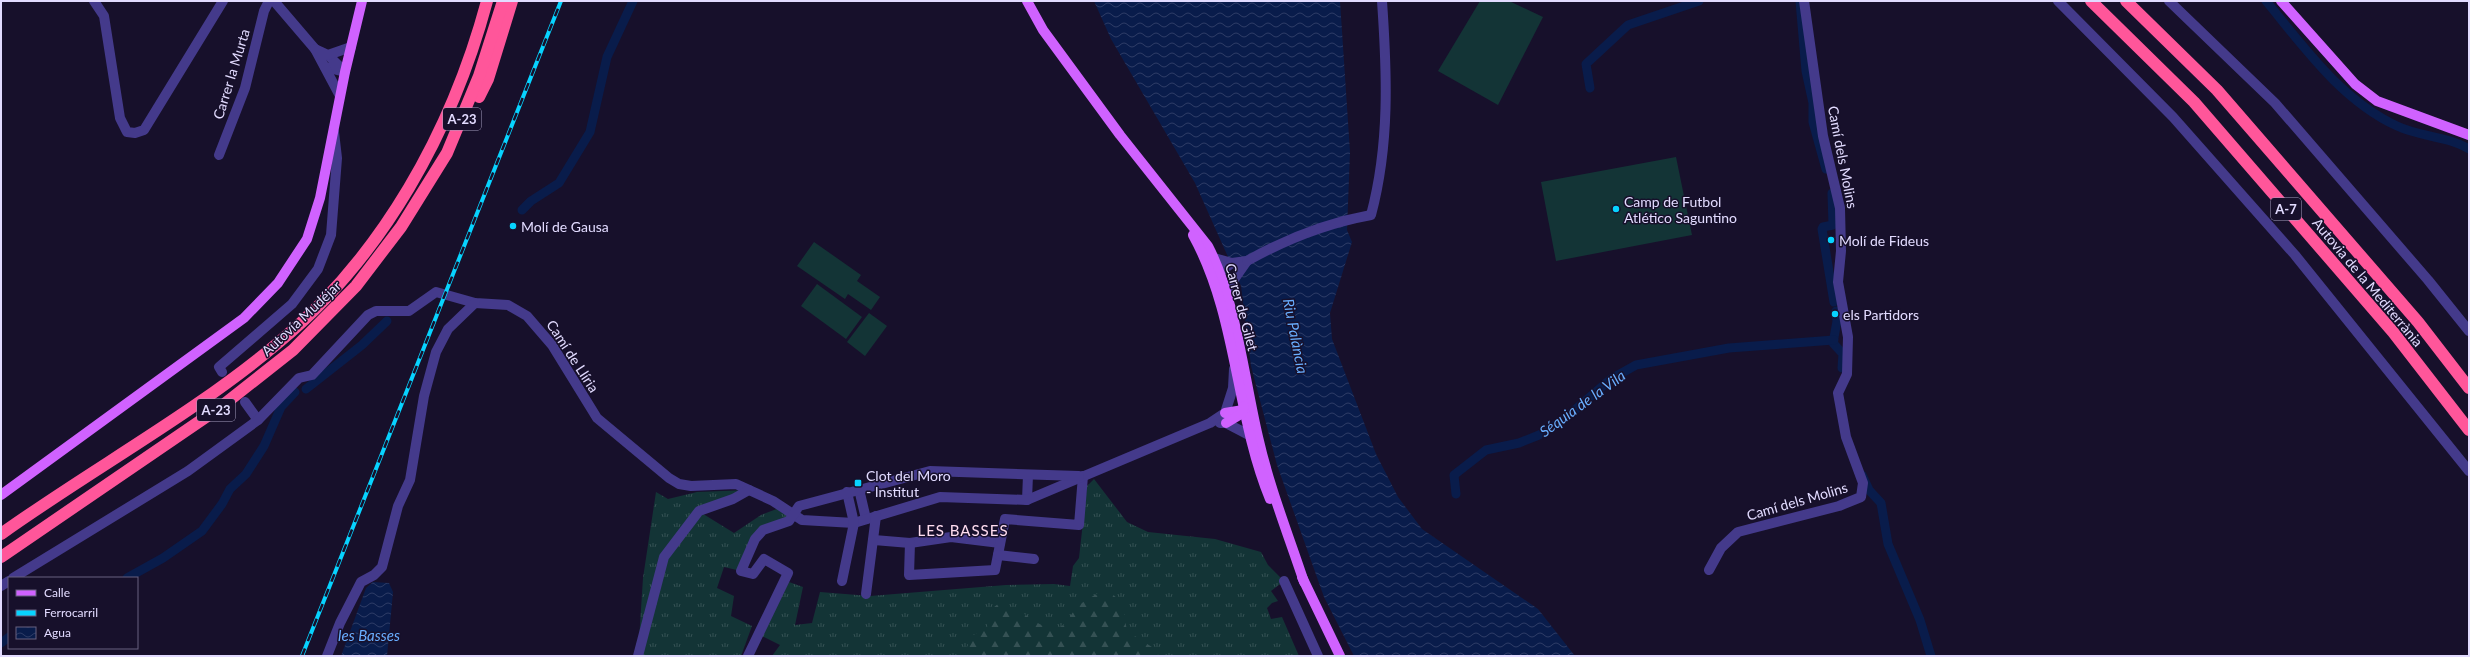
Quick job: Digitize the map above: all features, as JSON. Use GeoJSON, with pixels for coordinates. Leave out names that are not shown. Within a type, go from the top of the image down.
{"type":"FeatureCollection","features":[{"type":"Feature","properties":{"kind":"highway"},"geometry":{"type":"LineString","coordinates":[[432,148],[460,66],[479,1]]}},
{"type":"Feature","properties":{"kind":"highway","name":"Autovía Mudéjar"},"geometry":{"type":"LineString","coordinates":[[1,534],[212,393],[279,343],[337,286],[368,247],[399,203],[432,148],[464,74],[487,1]]}},
{"type":"Feature","properties":{"kind":"highway","name":"Autovía Mudéjar"},"geometry":{"type":"LineString","coordinates":[[1,557],[222,406],[293,350],[356,286],[402,227],[447,153],[479,76],[503,1]]}},
{"type":"Feature","properties":{"kind":"highway"},"geometry":{"type":"LineString","coordinates":[[402,227],[434,190],[452,156],[488,79],[512,1]]}},
{"type":"Feature","properties":{"kind":"highway","name":"Autovia de la Mediterrània"},"geometry":{"type":"LineString","coordinates":[[2091,1],[2199,108],[2393,332],[2469,430]]}},
{"type":"Feature","properties":{"kind":"highway","name":"Autovia de la Mediterrània"},"geometry":{"type":"LineString","coordinates":[[2126,1],[2217,90],[2418,322],[2469,388]]}},
{"type":"Feature","properties":{"kind":"main road"},"geometry":{"type":"LineString","coordinates":[[1,495],[244,318],[278,283],[307,239],[320,198],[345,72],[362,1]]}},
{"type":"Feature","properties":{"kind":"main road"},"geometry":{"type":"LineString","coordinates":[[1027,1],[1043,30],[1182,214]]}},
{"type":"Feature","properties":{"kind":"main road"},"geometry":{"type":"LineString","coordinates":[[2281,1],[2355,84],[2377,101],[2469,135]]}},
{"type":"Feature","properties":{"kind":"main road","name":"Carrer de Gilet"},"geometry":{"type":"LineString","coordinates":[[1182,214],[1200,248],[1218,293],[1235,365],[1248,435],[1264,483],[1304,582],[1340,656]]}},
{"type":"Feature","properties":{"kind":"main road","name":"Carrer de Gilet"},"geometry":{"type":"LineString","coordinates":[[1182,214],[1208,246],[1220,272],[1226,291],[1258,439],[1304,582]]}},
{"type":"Feature","properties":{"kind":"main road"},"geometry":{"type":"LineString","coordinates":[[1226,418],[1243,410],[1246,401],[1239,367],[1239,351]]}},
{"type":"Feature","properties":{"kind":"main road"},"geometry":{"type":"LineString","coordinates":[[1243,410],[1250,419],[1253,434],[1258,439]]}},
{"type":"Feature","properties":{"kind":"street"},"geometry":{"type":"LineString","coordinates":[[94,1],[104,16],[120,118],[127,132],[135,134],[144,130],[223,1]]}},
{"type":"Feature","properties":{"kind":"street","name":"Carrer la Murta"},"geometry":{"type":"LineString","coordinates":[[219,155],[245,88],[264,11],[269,1]]}},
{"type":"Feature","properties":{"kind":"street"},"geometry":{"type":"LineString","coordinates":[[274,1],[315,49],[340,96]]}},
{"type":"Feature","properties":{"kind":"street"},"geometry":{"type":"LineString","coordinates":[[1214,258],[1232,263],[1247,261],[1279,243],[1348,219],[1371,214],[1384,148],[1387,102],[1382,1]]}},
{"type":"Feature","properties":{"kind":"street","name":"Camí dels Molins"},"geometry":{"type":"LineString","coordinates":[[1709,570],[1721,548],[1738,532],[1839,506],[1860,497],[1862,483],[1846,437],[1838,393],[1847,374],[1848,337],[1838,282],[1841,251],[1840,208],[1823,136],[1804,1]]}},
{"type":"Feature","properties":{"kind":"street"},"geometry":{"type":"LineString","coordinates":[[2058,1],[2173,117],[2295,255],[2469,471]]}},
{"type":"Feature","properties":{"kind":"street"},"geometry":{"type":"LineString","coordinates":[[2169,1],[2275,103],[2418,268],[2469,331]]}},
{"type":"Feature","properties":{"kind":"street"},"geometry":{"type":"LineString","coordinates":[[328,55],[351,47]]}},
{"type":"Feature","properties":{"kind":"street"},"geometry":{"type":"LineString","coordinates":[[315,49],[328,55],[345,72]]}},
{"type":"Feature","properties":{"kind":"street"},"geometry":{"type":"LineString","coordinates":[[325,67],[345,72]]}},
{"type":"Feature","properties":{"kind":"street"},"geometry":{"type":"LineString","coordinates":[[222,372],[219,367],[292,304],[318,269],[331,235],[337,158],[334,131]]}},
{"type":"Feature","properties":{"kind":"street"},"geometry":{"type":"LineString","coordinates":[[1200,248],[1209,258],[1214,269],[1220,272],[1238,274]]}},
{"type":"Feature","properties":{"kind":"street"},"geometry":{"type":"LineString","coordinates":[[1226,291],[1247,261]]}},
{"type":"Feature","properties":{"kind":"street"},"geometry":{"type":"LineString","coordinates":[[1229,341],[1230,324],[1219,281],[1220,272],[1232,263]]}},
{"type":"Feature","properties":{"kind":"street","name":"Camí de Llíria"},"geometry":{"type":"LineString","coordinates":[[258,420],[291,384],[299,378],[312,375],[368,315],[376,312],[409,311],[436,292],[475,303],[508,305],[535,323],[552,345],[597,418],[669,478],[679,484],[691,486],[736,484],[773,501],[802,520],[854,523]]}},
{"type":"Feature","properties":{"kind":"street"},"geometry":{"type":"LineString","coordinates":[[328,656],[340,623],[361,582],[374,575],[382,567],[398,506],[410,480],[424,396],[436,352],[448,329],[475,303]]}},
{"type":"Feature","properties":{"kind":"street"},"geometry":{"type":"LineString","coordinates":[[1226,418],[1233,388],[1235,365]]}},
{"type":"Feature","properties":{"kind":"street"},"geometry":{"type":"LineString","coordinates":[[16,577],[188,471],[258,420],[245,402]]}},
{"type":"Feature","properties":{"kind":"street"},"geometry":{"type":"LineString","coordinates":[[854,523],[940,497],[1027,500],[1210,423],[1226,418]]}},
{"type":"Feature","properties":{"kind":"street"},"geometry":{"type":"LineString","coordinates":[[1226,418],[1248,435]]}},
{"type":"Feature","properties":{"kind":"street"},"geometry":{"type":"LineString","coordinates":[[748,656],[788,573],[764,559],[753,574],[741,571],[755,539],[762,530],[789,521],[799,506],[930,471],[1083,476]]}},
{"type":"Feature","properties":{"kind":"street"},"geometry":{"type":"LineString","coordinates":[[1027,500],[1028,475]]}},
{"type":"Feature","properties":{"kind":"street"},"geometry":{"type":"LineString","coordinates":[[910,543],[910,575],[995,570],[1005,519],[1079,525],[1083,476]]}},
{"type":"Feature","properties":{"kind":"street"},"geometry":{"type":"LineString","coordinates":[[859,489],[871,518],[874,540],[866,594]]}},
{"type":"Feature","properties":{"kind":"street"},"geometry":{"type":"LineString","coordinates":[[638,656],[664,557],[699,511],[734,499],[749,490]]}},
{"type":"Feature","properties":{"kind":"street"},"geometry":{"type":"LineString","coordinates":[[842,581],[854,523],[847,492]]}},
{"type":"Feature","properties":{"kind":"street"},"geometry":{"type":"LineString","coordinates":[[874,540],[910,543],[952,537],[1000,543]]}},
{"type":"Feature","properties":{"kind":"street"},"geometry":{"type":"LineString","coordinates":[[998,555],[1034,559]]}},
{"type":"Feature","properties":{"kind":"street"},"geometry":{"type":"LineString","coordinates":[[1284,581],[1318,656]]}},
{"type":"Feature","properties":{"kind":"green space"},"geometry":{"type":"Polygon","coordinates":[[[1480,1],[1509,1],[1543,17],[1498,105],[1438,71],[1480,1]]]}},
{"type":"Feature","properties":{"kind":"green space","name":"Camp de Futbol Atlético Saguntino"},"geometry":{"type":"Polygon","coordinates":[[[1676,157],[1692,235],[1556,261],[1541,182],[1676,157]]]}},
{"type":"Feature","properties":{"kind":"green space"},"geometry":{"type":"Polygon","coordinates":[[[814,242],[861,275],[857,281],[880,297],[871,310],[848,294],[845,299],[797,266],[814,242]]]}},
{"type":"Feature","properties":{"kind":"green space"},"geometry":{"type":"Polygon","coordinates":[[[817,284],[862,317],[846,339],[801,306],[817,284]]]}},
{"type":"Feature","properties":{"kind":"green space"},"geometry":{"type":"Polygon","coordinates":[[[869,313],[887,326],[865,356],[847,342],[869,313]]]}},
{"type":"Feature","properties":{"kind":"green space"},"geometry":{"type":"Polygon","coordinates":[[[1094,479],[1127,522],[1148,532],[1215,539],[1261,552],[1268,565],[1284,581],[1271,591],[1278,601],[1272,603],[1267,608],[1271,619],[1282,617],[1299,656],[772,656],[780,645],[762,636],[789,582],[803,587],[795,625],[812,623],[820,592],[870,596],[1006,585],[1054,584],[1070,586],[1073,566],[1079,558],[1087,486],[1094,479]]]}},
{"type":"Feature","properties":{"kind":"green space"},"geometry":{"type":"Polygon","coordinates":[[[749,490],[700,512],[734,533],[761,515],[782,507],[793,514],[763,530],[741,571],[724,567],[717,588],[734,596],[731,616],[752,626],[741,656],[638,656],[643,578],[656,492],[668,499],[697,492],[749,490]]]}},
{"type":"Feature","properties":{"kind":"green space"},"geometry":{"type":"Polygon","coordinates":[[[1106,588],[1122,603],[1127,631],[1155,649],[1159,656],[974,656],[967,648],[970,640],[976,633],[987,630],[989,611],[998,604],[1015,608],[1041,625],[1056,630],[1066,623],[1077,606],[1106,588]]]}},
{"type":"Feature","properties":{"kind":"water","name":"Riu Palància"},"geometry":{"type":"Polygon","coordinates":[[[1094,1],[1340,1],[1350,152],[1347,230],[1352,242],[1330,313],[1332,339],[1376,454],[1398,497],[1422,529],[1538,609],[1575,656],[1354,656],[1324,597],[1277,465],[1251,366],[1241,286],[1195,183],[1111,39],[1094,1]]]}},
{"type":"Feature","properties":{"kind":"water","name":"les Basses"},"geometry":{"type":"Polygon","coordinates":[[[373,582],[389,583],[393,592],[387,656],[341,656],[366,588],[373,582]]]}},
{"type":"Feature","properties":{"kind":"waterway"},"geometry":{"type":"LineString","coordinates":[[522,210],[531,201],[559,183],[590,132],[607,57],[633,1]]}},
{"type":"Feature","properties":{"kind":"waterway"},"geometry":{"type":"LineString","coordinates":[[1590,88],[1586,64],[1628,25],[1699,1]]}},
{"type":"Feature","properties":{"kind":"waterway"},"geometry":{"type":"LineString","coordinates":[[1800,1],[1806,71],[1813,103],[1813,122],[1826,169]]}},
{"type":"Feature","properties":{"kind":"waterway"},"geometry":{"type":"LineString","coordinates":[[2266,1],[2309,54],[2358,102],[2377,115],[2406,130],[2452,141],[2469,149]]}},
{"type":"Feature","properties":{"kind":"waterway"},"geometry":{"type":"LineString","coordinates":[[1832,193],[1833,225],[1823,227],[1822,229],[1834,302]]}},
{"type":"Feature","properties":{"kind":"waterway","name":"Séquia de la Vila"},"geometry":{"type":"LineString","coordinates":[[1836,311],[1837,321],[1833,343],[1843,354],[1842,368]]}},
{"type":"Feature","properties":{"kind":"waterway"},"geometry":{"type":"LineString","coordinates":[[306,389],[362,345],[387,321]]}},
{"type":"Feature","properties":{"kind":"waterway","name":"Séquia de la Vila"},"geometry":{"type":"LineString","coordinates":[[1456,494],[1454,475],[1486,450],[1519,443],[1539,435],[1562,421],[1611,379],[1636,365],[1729,348],[1834,340]]}},
{"type":"Feature","properties":{"kind":"waterway"},"geometry":{"type":"LineString","coordinates":[[129,577],[163,558],[202,531],[222,504],[230,489],[246,474],[264,446],[281,407],[295,392]]}},
{"type":"Feature","properties":{"kind":"waterway"},"geometry":{"type":"LineString","coordinates":[[1862,475],[1869,490],[1881,503],[1888,544],[1920,620],[1931,656]]}},
{"type":"Feature","properties":{"kind":"waterway"},"geometry":{"type":"LineString","coordinates":[[1,643],[8,638]]}},
{"type":"Feature","properties":{"kind":"railway"},"geometry":{"type":"LineString","coordinates":[[302,656],[561,1]]}},
{"type":"Feature","properties":{"kind":"place","name":"Camp de Futbol Atlético Saguntino"},"geometry":{"type":"Point","coordinates":[1616,209]}},
{"type":"Feature","properties":{"kind":"place","name":"Molí de Gausa"},"geometry":{"type":"Point","coordinates":[513,226]}},
{"type":"Feature","properties":{"kind":"place","name":"Molí de Fideus"},"geometry":{"type":"Point","coordinates":[1831,240]}},
{"type":"Feature","properties":{"kind":"place","name":"els Partidors"},"geometry":{"type":"Point","coordinates":[1835,314]}},
{"type":"Feature","properties":{"kind":"place","name":"Clot del Moro - Institut"},"geometry":{"type":"Point","coordinates":[858,483]}},
{"type":"Feature","properties":{"kind":"district","name":"LES BASSES"},"geometry":{"type":"Point","coordinates":[963,530]}}]}
